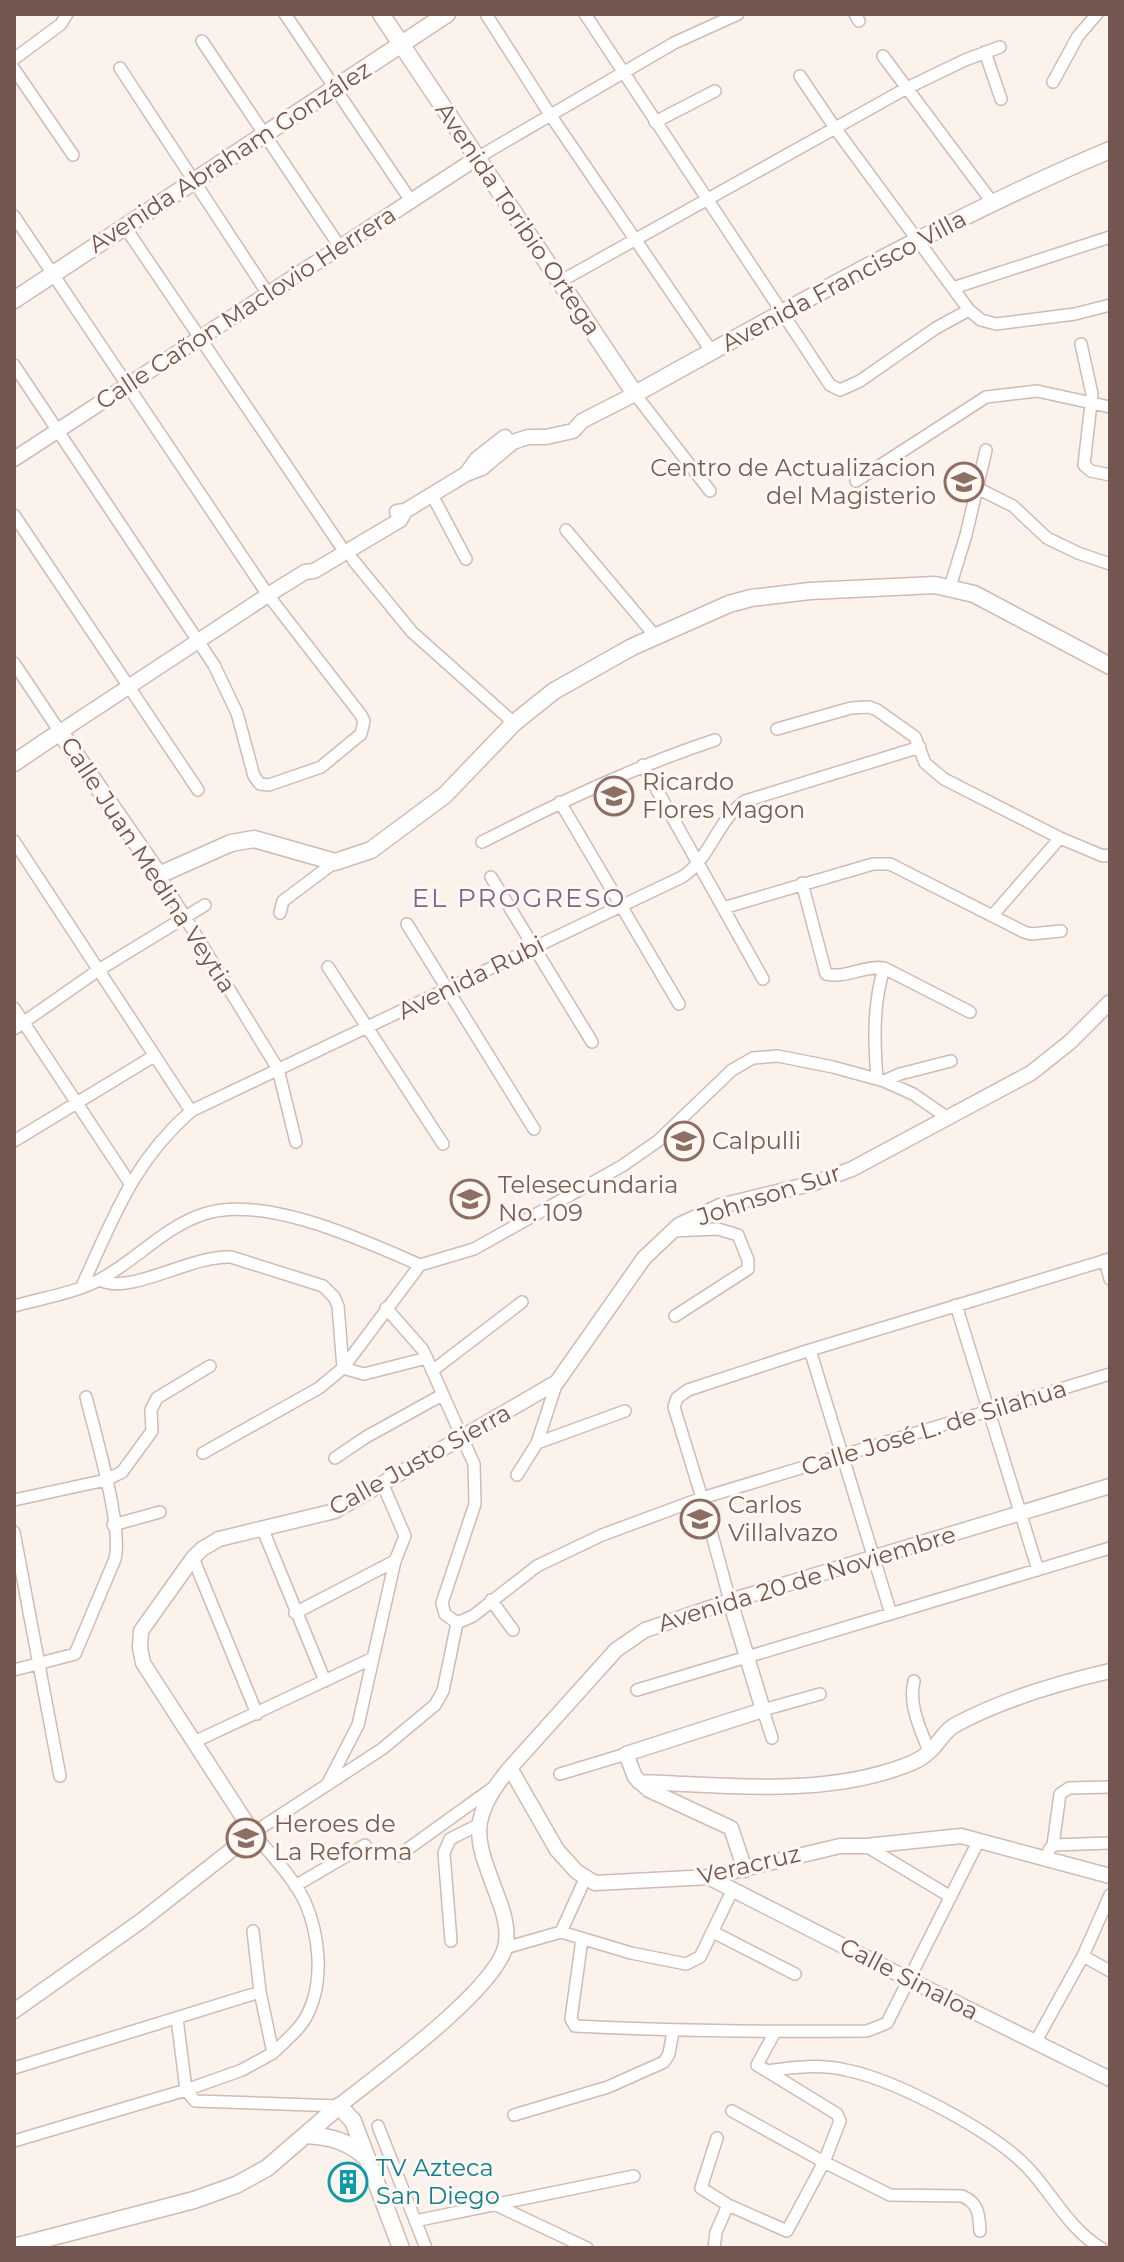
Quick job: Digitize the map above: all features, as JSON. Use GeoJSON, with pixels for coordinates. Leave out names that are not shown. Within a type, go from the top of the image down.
{"type":"FeatureCollection","features":[{"type":"Feature","properties":{"kind":"main road","name":"Avenida Toribio Ortega"},"geometry":{"type":"LineString","coordinates":[[381,14],[635,394]]}},
{"type":"Feature","properties":{"kind":"main road","name":"Avenida Abraham González"},"geometry":{"type":"LineString","coordinates":[[14,300],[447,14]]}},
{"type":"Feature","properties":{"kind":"main road","name":"Avenida Francisco Villa"},"geometry":{"type":"LineString","coordinates":[[635,394],[916,239],[1110,150]]}},
{"type":"Feature","properties":{"kind":"main road"},"geometry":{"type":"LineString","coordinates":[[159,875],[231,843],[254,839],[335,862],[371,850],[445,795],[514,723],[575,677],[729,604],[751,598],[810,591],[935,585],[950,587],[974,594],[1110,666]]}},
{"type":"Feature","properties":{"kind":"main road","name":"Avenida Francisco Villa"},"geometry":{"type":"LineString","coordinates":[[14,763],[60,732]]}},
{"type":"Feature","properties":{"kind":"main road","name":"Calle Juan Medina Veytia"},"geometry":{"type":"LineString","coordinates":[[60,732],[159,875]]}},
{"type":"Feature","properties":{"kind":"main road"},"geometry":{"type":"LineString","coordinates":[[14,2247],[194,2200],[236,2185],[267,2168],[339,2106],[353,2121],[401,2248]]}},
{"type":"Feature","properties":{"kind":"main road"},"geometry":{"type":"LineString","coordinates":[[307,2135],[336,2138],[369,2159]]}},
{"type":"Feature","properties":{"kind":"street"},"geometry":{"type":"LineString","coordinates":[[14,59],[61,24],[67,14]]}},
{"type":"Feature","properties":{"kind":"street"},"geometry":{"type":"LineString","coordinates":[[285,14],[411,201]]}},
{"type":"Feature","properties":{"kind":"street"},"geometry":{"type":"LineString","coordinates":[[486,14],[549,113],[712,352]]}},
{"type":"Feature","properties":{"kind":"street"},"geometry":{"type":"LineString","coordinates":[[585,14],[830,385],[840,390],[860,381],[936,328],[969,310]]}},
{"type":"Feature","properties":{"kind":"street"},"geometry":{"type":"LineString","coordinates":[[477,158],[549,113],[684,37],[738,14]]}},
{"type":"Feature","properties":{"kind":"street"},"geometry":{"type":"LineString","coordinates":[[1053,82],[1078,36],[1097,14]]}},
{"type":"Feature","properties":{"kind":"street"},"geometry":{"type":"LineString","coordinates":[[202,41],[340,247]]}},
{"type":"Feature","properties":{"kind":"street"},"geometry":{"type":"LineString","coordinates":[[561,281],[907,88],[1000,47]]}},
{"type":"Feature","properties":{"kind":"street"},"geometry":{"type":"LineString","coordinates":[[985,52],[1001,99]]}},
{"type":"Feature","properties":{"kind":"street"},"geometry":{"type":"LineString","coordinates":[[883,56],[992,202]]}},
{"type":"Feature","properties":{"kind":"street"},"geometry":{"type":"LineString","coordinates":[[120,68],[268,294]]}},
{"type":"Feature","properties":{"kind":"street"},"geometry":{"type":"LineString","coordinates":[[14,69],[73,155]]}},
{"type":"Feature","properties":{"kind":"street"},"geometry":{"type":"LineString","coordinates":[[800,76],[916,239],[969,310],[981,320],[996,324],[1075,314],[1110,305]]}},
{"type":"Feature","properties":{"kind":"street"},"geometry":{"type":"LineString","coordinates":[[655,122],[715,91]]}},
{"type":"Feature","properties":{"kind":"street","name":"Calle Cañon Maclovio Herrera"},"geometry":{"type":"LineString","coordinates":[[14,459],[477,158]]}},
{"type":"Feature","properties":{"kind":"street"},"geometry":{"type":"LineString","coordinates":[[14,216],[268,595],[364,721],[361,734],[321,767],[269,785],[260,784],[254,776],[237,713],[214,665],[14,365]]}},
{"type":"Feature","properties":{"kind":"street"},"geometry":{"type":"LineString","coordinates":[[125,227],[340,545]]}},
{"type":"Feature","properties":{"kind":"street"},"geometry":{"type":"LineString","coordinates":[[953,288],[1110,237]]}},
{"type":"Feature","properties":{"kind":"street"},"geometry":{"type":"LineString","coordinates":[[1081,344],[1090,376],[1092,404],[1084,465],[1091,471],[1110,475]]}},
{"type":"Feature","properties":{"kind":"street"},"geometry":{"type":"LineString","coordinates":[[856,481],[986,397],[1037,391],[1110,407]]}},
{"type":"Feature","properties":{"kind":"street"},"geometry":{"type":"LineString","coordinates":[[635,394],[710,491]]}},
{"type":"Feature","properties":{"kind":"street","name":"Avenida Francisco Villa"},"geometry":{"type":"LineString","coordinates":[[305,572],[309,564],[340,545],[466,474],[477,459],[515,430],[582,421],[635,394]]}},
{"type":"Feature","properties":{"kind":"street"},"geometry":{"type":"LineString","coordinates":[[950,587],[986,450]]}},
{"type":"Feature","properties":{"kind":"street"},"geometry":{"type":"LineString","coordinates":[[977,488],[1013,506],[1047,538],[1110,564]]}},
{"type":"Feature","properties":{"kind":"street"},"geometry":{"type":"LineString","coordinates":[[432,495],[466,559]]}},
{"type":"Feature","properties":{"kind":"street","name":"Avenida Francisco Villa"},"geometry":{"type":"LineString","coordinates":[[60,732],[268,595],[400,520],[405,511]]}},
{"type":"Feature","properties":{"kind":"street"},"geometry":{"type":"LineString","coordinates":[[14,515],[198,790]]}},
{"type":"Feature","properties":{"kind":"street"},"geometry":{"type":"LineString","coordinates":[[566,530],[656,637]]}},
{"type":"Feature","properties":{"kind":"street"},"geometry":{"type":"LineString","coordinates":[[353,560],[412,632],[514,723]]}},
{"type":"Feature","properties":{"kind":"street","name":"Calle Juan Medina Veytia"},"geometry":{"type":"LineString","coordinates":[[14,663],[60,732]]}},
{"type":"Feature","properties":{"kind":"street"},"geometry":{"type":"LineString","coordinates":[[777,729],[851,708],[869,707],[913,734],[925,763],[944,779],[1060,838],[1103,856],[1110,855]]}},
{"type":"Feature","properties":{"kind":"street"},"geometry":{"type":"LineString","coordinates":[[482,842],[560,802],[643,765],[715,740]]}},
{"type":"Feature","properties":{"kind":"street","name":"Avenida Rubi"},"geometry":{"type":"LineString","coordinates":[[82,1286],[129,1182],[155,1146],[191,1111],[682,877],[699,863],[729,817],[745,801],[920,747]]}},
{"type":"Feature","properties":{"kind":"street"},"geometry":{"type":"LineString","coordinates":[[643,765],[763,979]]}},
{"type":"Feature","properties":{"kind":"street"},"geometry":{"type":"LineString","coordinates":[[560,802],[679,1004]]}},
{"type":"Feature","properties":{"kind":"street"},"geometry":{"type":"LineString","coordinates":[[992,916],[1060,838]]}},
{"type":"Feature","properties":{"kind":"street"},"geometry":{"type":"LineString","coordinates":[[14,841],[191,1111]]}},
{"type":"Feature","properties":{"kind":"street"},"geometry":{"type":"LineString","coordinates":[[280,913],[283,901],[335,862]]}},
{"type":"Feature","properties":{"kind":"street"},"geometry":{"type":"LineString","coordinates":[[723,908],[873,864],[890,864],[1031,934],[1061,931]]}},
{"type":"Feature","properties":{"kind":"street","name":"Calle Juan Medina Veytia"},"geometry":{"type":"LineString","coordinates":[[159,875],[278,1069],[296,1142]]}},
{"type":"Feature","properties":{"kind":"street"},"geometry":{"type":"LineString","coordinates":[[491,877],[592,1042]]}},
{"type":"Feature","properties":{"kind":"street"},"geometry":{"type":"LineString","coordinates":[[802,883],[826,974],[836,976],[872,966],[884,968],[970,1012]]}},
{"type":"Feature","properties":{"kind":"street"},"geometry":{"type":"LineString","coordinates":[[19,1026],[97,971],[205,905]]}},
{"type":"Feature","properties":{"kind":"street"},"geometry":{"type":"LineString","coordinates":[[407,924],[534,1129]]}},
{"type":"Feature","properties":{"kind":"street"},"geometry":{"type":"LineString","coordinates":[[328,967],[443,1144]]}},
{"type":"Feature","properties":{"kind":"street"},"geometry":{"type":"LineString","coordinates":[[880,1080],[874,1033],[884,968]]}},
{"type":"Feature","properties":{"kind":"street","name":"Johnson Sur"},"geometry":{"type":"LineString","coordinates":[[517,1475],[537,1443],[557,1382],[644,1258],[679,1225],[720,1206],[814,1183],[852,1169],[1031,1073],[1070,1042],[1110,1002]]}},
{"type":"Feature","properties":{"kind":"street"},"geometry":{"type":"LineString","coordinates":[[14,1008],[19,1026],[76,1102],[129,1182]]}},
{"type":"Feature","properties":{"kind":"street"},"geometry":{"type":"LineString","coordinates":[[14,1141],[154,1056]]}},
{"type":"Feature","properties":{"kind":"street"},"geometry":{"type":"LineString","coordinates":[[203,1453],[319,1388],[343,1368],[420,1265],[474,1249],[622,1166],[658,1141],[732,1070],[753,1058],[778,1056],[880,1080],[913,1094],[948,1118]]}},
{"type":"Feature","properties":{"kind":"street"},"geometry":{"type":"LineString","coordinates":[[880,1080],[951,1061]]}},
{"type":"Feature","properties":{"kind":"street"},"geometry":{"type":"LineString","coordinates":[[14,1306],[100,1280],[189,1220],[228,1209],[264,1211],[305,1221],[357,1238],[420,1265]]}},
{"type":"Feature","properties":{"kind":"street"},"geometry":{"type":"LineString","coordinates":[[672,1231],[718,1229],[738,1235],[748,1260],[748,1269],[675,1316]]}},
{"type":"Feature","properties":{"kind":"street"},"geometry":{"type":"LineString","coordinates":[[100,1280],[110,1285],[127,1284],[197,1260],[222,1256],[323,1286],[338,1306],[343,1368]]}},
{"type":"Feature","properties":{"kind":"street"},"geometry":{"type":"LineString","coordinates":[[772,1738],[674,1407],[677,1398],[688,1390],[810,1350],[1107,1259],[1110,1279]]}},
{"type":"Feature","properties":{"kind":"street"},"geometry":{"type":"LineString","coordinates":[[432,1371],[522,1302]]}},
{"type":"Feature","properties":{"kind":"street"},"geometry":{"type":"LineString","coordinates":[[956,1305],[1038,1570]]}},
{"type":"Feature","properties":{"kind":"street"},"geometry":{"type":"LineString","coordinates":[[14,2011],[151,1914],[253,1833],[382,1749],[440,1698],[457,1623],[445,1614],[442,1603],[475,1504],[474,1464],[427,1358],[386,1308]]}},
{"type":"Feature","properties":{"kind":"street"},"geometry":{"type":"LineString","coordinates":[[810,1350],[891,1614]]}},
{"type":"Feature","properties":{"kind":"street"},"geometry":{"type":"LineString","coordinates":[[343,1368],[364,1374],[427,1358]]}},
{"type":"Feature","properties":{"kind":"street"},"geometry":{"type":"LineString","coordinates":[[14,1500],[106,1480],[122,1472],[149,1437],[153,1426],[153,1404],[157,1398],[210,1366]]}},
{"type":"Feature","properties":{"kind":"street","name":"Calle José L. de Silahua"},"geometry":{"type":"LineString","coordinates":[[457,1623],[473,1616],[518,1579],[553,1557],[702,1498],[1110,1374]]}},
{"type":"Feature","properties":{"kind":"street","name":"Calle Justo Sierra"},"geometry":{"type":"LineString","coordinates":[[273,2053],[309,2010],[318,1978],[317,1954],[305,1902],[253,1833],[143,1663],[141,1631],[202,1549],[219,1539],[335,1511],[557,1382]]}},
{"type":"Feature","properties":{"kind":"street"},"geometry":{"type":"LineString","coordinates":[[335,1458],[442,1395]]}},
{"type":"Feature","properties":{"kind":"street"},"geometry":{"type":"LineString","coordinates":[[14,1670],[75,1654],[115,1559],[117,1551],[106,1480],[86,1397]]}},
{"type":"Feature","properties":{"kind":"street"},"geometry":{"type":"LineString","coordinates":[[537,1443],[625,1411]]}},
{"type":"Feature","properties":{"kind":"street"},"geometry":{"type":"LineString","coordinates":[[326,1788],[358,1725],[395,1561],[405,1536],[383,1485]]}},
{"type":"Feature","properties":{"kind":"street","name":"Avenida 20 de Noviembre"},"geometry":{"type":"LineString","coordinates":[[478,1825],[494,1787],[630,1638],[657,1625],[730,1601],[1110,1486]]}},
{"type":"Feature","properties":{"kind":"street"},"geometry":{"type":"LineString","coordinates":[[113,1525],[160,1512]]}},
{"type":"Feature","properties":{"kind":"street"},"geometry":{"type":"LineString","coordinates":[[263,1530],[325,1681]]}},
{"type":"Feature","properties":{"kind":"street"},"geometry":{"type":"LineString","coordinates":[[14,1532],[60,1776]]}},
{"type":"Feature","properties":{"kind":"street"},"geometry":{"type":"LineString","coordinates":[[637,1690],[1110,1548]]}},
{"type":"Feature","properties":{"kind":"street"},"geometry":{"type":"LineString","coordinates":[[193,1558],[257,1714]]}},
{"type":"Feature","properties":{"kind":"street"},"geometry":{"type":"LineString","coordinates":[[295,1613],[395,1561]]}},
{"type":"Feature","properties":{"kind":"street"},"geometry":{"type":"LineString","coordinates":[[491,1600],[513,1630]]}},
{"type":"Feature","properties":{"kind":"street"},"geometry":{"type":"LineString","coordinates":[[194,1742],[371,1659]]}},
{"type":"Feature","properties":{"kind":"street"},"geometry":{"type":"LineString","coordinates":[[639,1782],[784,1786],[851,1780],[906,1765],[929,1752],[952,1726],[1065,1681],[1110,1671]]}},
{"type":"Feature","properties":{"kind":"street"},"geometry":{"type":"LineString","coordinates":[[914,1681],[915,1714],[929,1752]]}},
{"type":"Feature","properties":{"kind":"street"},"geometry":{"type":"LineString","coordinates":[[560,1774],[820,1694]]}},
{"type":"Feature","properties":{"kind":"street"},"geometry":{"type":"LineString","coordinates":[[626,1754],[639,1782],[667,1800],[727,1824],[735,1835],[745,1870]]}},
{"type":"Feature","properties":{"kind":"street"},"geometry":{"type":"LineString","coordinates":[[510,1768],[557,1850],[585,1879],[561,1932]]}},
{"type":"Feature","properties":{"kind":"street"},"geometry":{"type":"LineString","coordinates":[[398,1856],[494,1787]]}},
{"type":"Feature","properties":{"kind":"street"},"geometry":{"type":"LineString","coordinates":[[1044,1859],[1053,1845],[1060,1794],[1069,1788],[1110,1787]]}},
{"type":"Feature","properties":{"kind":"street"},"geometry":{"type":"LineString","coordinates":[[451,1941],[444,1853],[450,1839],[478,1825]]}},
{"type":"Feature","properties":{"kind":"street"},"geometry":{"type":"LineString","coordinates":[[177,2018],[186,2090],[195,2101],[339,2106],[447,2018],[494,1967],[505,1948],[506,1926],[477,1838],[478,1825]]}},
{"type":"Feature","properties":{"kind":"street","name":"Veracruz"},"geometry":{"type":"LineString","coordinates":[[585,1879],[606,1884],[710,1877],[840,1846],[866,1846],[947,1836],[979,1840],[1110,1876]]}},
{"type":"Feature","properties":{"kind":"street"},"geometry":{"type":"LineString","coordinates":[[582,1939],[572,2023],[575,2026],[673,2031],[867,2031],[887,2023],[979,1840]]}},
{"type":"Feature","properties":{"kind":"street"},"geometry":{"type":"LineString","coordinates":[[1053,1845],[1110,1843]]}},
{"type":"Feature","properties":{"kind":"street"},"geometry":{"type":"LineString","coordinates":[[294,1884],[365,1845]]}},
{"type":"Feature","properties":{"kind":"street"},"geometry":{"type":"LineString","coordinates":[[866,1846],[951,1897]]}},
{"type":"Feature","properties":{"kind":"street","name":"Calle Sinaloa"},"geometry":{"type":"LineString","coordinates":[[710,1877],[1110,2079]]}},
{"type":"Feature","properties":{"kind":"street"},"geometry":{"type":"LineString","coordinates":[[505,1948],[561,1932],[631,1953],[686,1964],[694,1962],[700,1957],[733,1889]]}},
{"type":"Feature","properties":{"kind":"street"},"geometry":{"type":"LineString","coordinates":[[1036,2041],[1083,1956],[1110,1895]]}},
{"type":"Feature","properties":{"kind":"street"},"geometry":{"type":"LineString","coordinates":[[14,2141],[186,2090],[242,2070],[273,2053],[260,1992],[253,1931]]}},
{"type":"Feature","properties":{"kind":"street"},"geometry":{"type":"LineString","coordinates":[[713,1932],[795,1974]]}},
{"type":"Feature","properties":{"kind":"street"},"geometry":{"type":"LineString","coordinates":[[1083,1956],[1110,1971]]}},
{"type":"Feature","properties":{"kind":"street"},"geometry":{"type":"LineString","coordinates":[[14,2068],[260,1992]]}},
{"type":"Feature","properties":{"kind":"street"},"geometry":{"type":"LineString","coordinates":[[514,2115],[608,2087],[664,2062],[669,2054],[673,2031]]}},
{"type":"Feature","properties":{"kind":"street"},"geometry":{"type":"LineString","coordinates":[[762,2068],[775,2032]]}},
{"type":"Feature","properties":{"kind":"street"},"geometry":{"type":"LineString","coordinates":[[762,2068],[814,2066],[848,2070],[951,2113],[1010,2150],[1040,2181],[1084,2238],[1101,2248]]}},
{"type":"Feature","properties":{"kind":"street"},"geometry":{"type":"LineString","coordinates":[[717,2138],[701,2188],[728,2205],[787,2231],[824,2162],[839,2118],[762,2068]]}},
{"type":"Feature","properties":{"kind":"street"},"geometry":{"type":"LineString","coordinates":[[732,2111],[890,2195],[962,2196],[972,2200],[978,2209],[980,2231]]}},
{"type":"Feature","properties":{"kind":"street"},"geometry":{"type":"LineString","coordinates":[[378,2126],[426,2248]]}},
{"type":"Feature","properties":{"kind":"street"},"geometry":{"type":"LineString","coordinates":[[415,2221],[634,2176]]}},
{"type":"Feature","properties":{"kind":"street"},"geometry":{"type":"LineString","coordinates":[[494,2204],[587,2248]]}},
{"type":"Feature","properties":{"kind":"street"},"geometry":{"type":"LineString","coordinates":[[714,2248],[716,2232],[728,2205]]}},
{"type":"Feature","properties":{"kind":"street"},"geometry":{"type":"LineString","coordinates":[[1074,2248],[1084,2238]]}},
{"type":"Feature","properties":{"kind":"place","name":"Centro de Actualizacion del Magisterio"},"geometry":{"type":"Point","coordinates":[964,482]}},
{"type":"Feature","properties":{"kind":"place","name":"Ricardo Flores Magon"},"geometry":{"type":"Point","coordinates":[614,796]}},
{"type":"Feature","properties":{"kind":"place","name":"Calpulli"},"geometry":{"type":"Point","coordinates":[684,1141]}},
{"type":"Feature","properties":{"kind":"place","name":"Telesecundaria No. 109"},"geometry":{"type":"Point","coordinates":[470,1199]}},
{"type":"Feature","properties":{"kind":"place","name":"Carlos Villalvazo"},"geometry":{"type":"Point","coordinates":[700,1519]}},
{"type":"Feature","properties":{"kind":"place","name":"Heroes de La Reforma"},"geometry":{"type":"Point","coordinates":[246,1838]}},
{"type":"Feature","properties":{"kind":"place","name":"TV Azteca San Diego"},"geometry":{"type":"Point","coordinates":[348,2182]}},
{"type":"Feature","properties":{"kind":"district","name":"EL PROGRESO"},"geometry":{"type":"Point","coordinates":[519,898]}}]}
